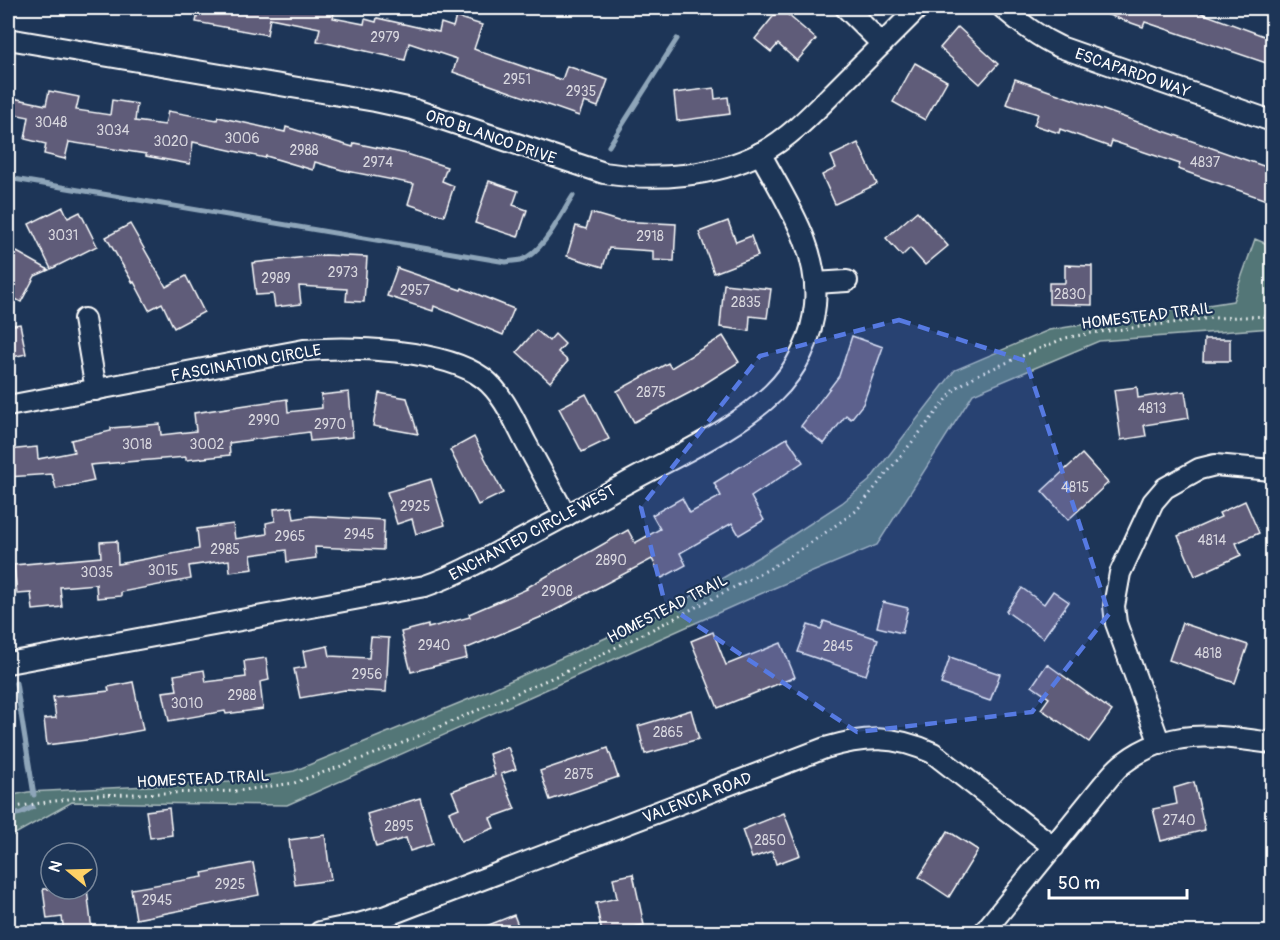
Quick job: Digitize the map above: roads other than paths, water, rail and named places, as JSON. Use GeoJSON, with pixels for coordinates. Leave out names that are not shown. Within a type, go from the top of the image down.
{"type":"FeatureCollection","features":[{"type":"Feature","properties":{"kind":"street"},"geometry":{"type":"LineString","coordinates":[[846,8],[882,44]]}},
{"type":"Feature","properties":{"kind":"street","name":"ORO BLANCO DRIVE"},"geometry":{"type":"LineString","coordinates":[[8,39],[375,101],[412,109],[587,168],[630,177],[652,177],[708,171],[735,164],[783,139],[918,8]]}},
{"type":"Feature","properties":{"kind":"street","name":"ESCAPARDO WAY"},"geometry":{"type":"LineString","coordinates":[[1003,8],[1041,39],[1060,47],[1272,121]]}},
{"type":"Feature","properties":{"kind":"street","name":"ENCHANTED CIRCLE WEST"},"geometry":{"type":"LineString","coordinates":[[8,663],[425,586],[463,571],[566,516],[726,428],[754,410],[775,391],[805,349],[815,305],[815,283],[803,234],[760,153]]}},
{"type":"Feature","properties":{"kind":"street"},"geometry":{"type":"LineString","coordinates":[[815,283],[847,281]]}},
{"type":"Feature","properties":{"kind":"street"},"geometry":{"type":"LineString","coordinates":[[84,319],[96,390]]}},
{"type":"Feature","properties":{"kind":"street","name":"FASCINATION CIRCLE"},"geometry":{"type":"LineString","coordinates":[[8,406],[304,350],[328,348],[376,350],[439,359],[464,367],[484,379],[499,396],[566,516]]}},
{"type":"Feature","properties":{"kind":"street"},"geometry":{"type":"LineString","coordinates":[[1160,744],[1116,623],[1114,606],[1119,573],[1153,502],[1165,488],[1199,469],[1215,465],[1272,470]]}},
{"type":"Feature","properties":{"kind":"street"},"geometry":{"type":"LineString","coordinates":[[984,933],[1102,786],[1123,764],[1142,751],[1181,737],[1199,735],[1272,743]]}},
{"type":"Feature","properties":{"kind":"street","name":"VALENCIA ROAD"},"geometry":{"type":"LineString","coordinates":[[320,933],[386,916],[825,748],[859,740],[890,739],[913,744],[933,753],[1054,847]]}},
{"type":"Feature","properties":{"kind":"waterway"},"geometry":{"type":"LineString","coordinates":[[609,146],[677,39]]}},
{"type":"Feature","properties":{"kind":"waterway"},"geometry":{"type":"LineString","coordinates":[[8,178],[506,262],[521,260],[537,250],[573,196]]}},
{"type":"Feature","properties":{"kind":"waterway"},"geometry":{"type":"LineString","coordinates":[[8,633],[9,640]]}},
{"type":"Feature","properties":{"kind":"waterway"},"geometry":{"type":"LineString","coordinates":[[16,683],[34,795]]}},
{"type":"Feature","properties":{"kind":"waterway"},"geometry":{"type":"LineString","coordinates":[[8,816],[33,807]]}}]}
